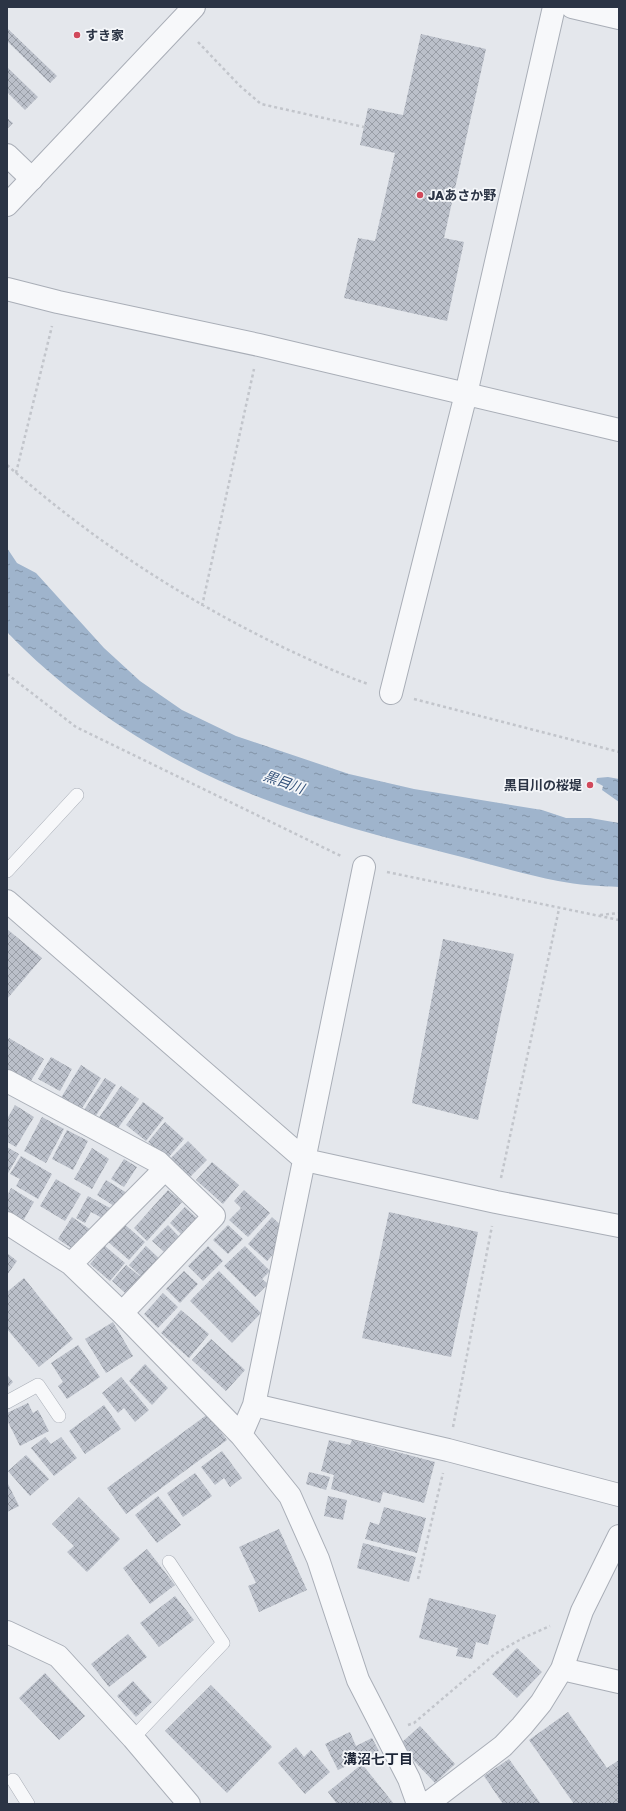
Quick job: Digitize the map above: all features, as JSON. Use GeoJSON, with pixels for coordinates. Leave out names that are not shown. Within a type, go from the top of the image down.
{"type":"FeatureCollection","features":[{"type":"Feature","properties":{"kind":"street"},"geometry":{"type":"LineString","coordinates":[[7,205],[194,7]]}},
{"type":"Feature","properties":{"kind":"street"},"geometry":{"type":"LineString","coordinates":[[391,693],[466,394],[554,7]]}},
{"type":"Feature","properties":{"kind":"street"},"geometry":{"type":"LineString","coordinates":[[572,7],[619,18]]}},
{"type":"Feature","properties":{"kind":"street"},"geometry":{"type":"LineString","coordinates":[[7,155],[32,179]]}},
{"type":"Feature","properties":{"kind":"street"},"geometry":{"type":"LineString","coordinates":[[7,289],[58,302],[259,345],[619,430]]}},
{"type":"Feature","properties":{"kind":"street"},"geometry":{"type":"LineString","coordinates":[[241,1435],[254,1405],[306,1160],[364,867]]}},
{"type":"Feature","properties":{"kind":"street"},"geometry":{"type":"LineString","coordinates":[[7,901],[306,1160],[496,1202],[619,1226]]}},
{"type":"Feature","properties":{"kind":"street"},"geometry":{"type":"LineString","coordinates":[[7,1082],[158,1162],[214,1216],[122,1313]]}},
{"type":"Feature","properties":{"kind":"street"},"geometry":{"type":"LineString","coordinates":[[71,1264],[165,1169]]}},
{"type":"Feature","properties":{"kind":"street"},"geometry":{"type":"LineString","coordinates":[[7,1222],[71,1264],[122,1313],[241,1435],[290,1496],[318,1559],[358,1680],[409,1778],[418,1804]]}},
{"type":"Feature","properties":{"kind":"street"},"geometry":{"type":"LineString","coordinates":[[254,1405],[448,1450],[619,1495]]}},
{"type":"Feature","properties":{"kind":"street"},"geometry":{"type":"LineString","coordinates":[[427,1804],[503,1746],[541,1703],[562,1669],[582,1611],[619,1536]]}},
{"type":"Feature","properties":{"kind":"street"},"geometry":{"type":"LineString","coordinates":[[7,1632],[58,1656],[133,1738],[188,1804]]}},
{"type":"Feature","properties":{"kind":"street"},"geometry":{"type":"LineString","coordinates":[[562,1669],[619,1682]]}},
{"type":"Feature","properties":{"kind":"lane"},"geometry":{"type":"LineString","coordinates":[[7,871],[77,795]]}},
{"type":"Feature","properties":{"kind":"lane"},"geometry":{"type":"LineString","coordinates":[[7,1402],[38,1385],[59,1416]]}},
{"type":"Feature","properties":{"kind":"lane"},"geometry":{"type":"LineString","coordinates":[[133,1738],[223,1642],[169,1562]]}},
{"type":"Feature","properties":{"kind":"lane"},"geometry":{"type":"LineString","coordinates":[[13,1780],[28,1804]]}},
{"type":"Feature","properties":{"kind":"path"},"geometry":{"type":"LineString","coordinates":[[198,42],[240,86],[261,104],[364,128]]}},
{"type":"Feature","properties":{"kind":"path"},"geometry":{"type":"LineString","coordinates":[[16,473],[58,302]]}},
{"type":"Feature","properties":{"kind":"path"},"geometry":{"type":"LineString","coordinates":[[202,606],[259,345]]}},
{"type":"Feature","properties":{"kind":"path"},"geometry":{"type":"LineString","coordinates":[[7,465],[127,560],[202,606],[249,631],[347,677],[391,693],[484,719],[619,752]]}},
{"type":"Feature","properties":{"kind":"path"},"geometry":{"type":"LineString","coordinates":[[7,674],[76,727],[364,867],[559,909],[619,920]]}},
{"type":"Feature","properties":{"kind":"path"},"geometry":{"type":"LineString","coordinates":[[418,1579],[448,1450],[496,1202],[559,909]]}},
{"type":"Feature","properties":{"kind":"path"},"geometry":{"type":"LineString","coordinates":[[597,915],[619,913]]}},
{"type":"Feature","properties":{"kind":"path"},"geometry":{"type":"LineString","coordinates":[[386,1736],[414,1723],[495,1654],[523,1638],[582,1611]]}},
{"type":"Feature","properties":{"kind":"water","name":"黒目川"},"geometry":{"type":"Polygon","coordinates":[[[7,548],[17,563],[36,573],[104,648],[140,681],[182,710],[236,736],[349,774],[414,789],[542,810],[566,818],[590,818],[619,823],[619,887],[581,884],[544,878],[353,828],[284,806],[226,784],[158,749],[93,707],[34,658],[7,632],[7,548]]]}},
{"type":"Feature","properties":{"kind":"water"},"geometry":{"type":"Polygon","coordinates":[[[608,777],[619,779],[619,802],[602,790],[603,786],[596,782],[597,778],[608,777]]]}},
{"type":"Feature","properties":{"kind":"building"},"geometry":{"type":"Polygon","coordinates":[[[7,28],[57,76],[50,83],[7,41],[7,28]]]}},
{"type":"Feature","properties":{"kind":"building","name":"JAあさか野"},"geometry":{"type":"Polygon","coordinates":[[[421,34],[486,49],[444,238],[464,242],[447,321],[344,298],[358,238],[375,241],[395,153],[360,145],[368,108],[403,115],[421,34]]]}},
{"type":"Feature","properties":{"kind":"building"},"geometry":{"type":"Polygon","coordinates":[[[7,67],[38,97],[25,110],[7,92],[7,67]]]}},
{"type":"Feature","properties":{"kind":"building"},"geometry":{"type":"Polygon","coordinates":[[[7,118],[13,123],[7,129],[7,118]]]}},
{"type":"Feature","properties":{"kind":"building"},"geometry":{"type":"Polygon","coordinates":[[[7,929],[42,958],[7,999],[7,929]]]}},
{"type":"Feature","properties":{"kind":"building"},"geometry":{"type":"Polygon","coordinates":[[[443,939],[514,954],[478,1120],[412,1103],[443,939]]]}},
{"type":"Feature","properties":{"kind":"building"},"geometry":{"type":"Polygon","coordinates":[[[9,1038],[44,1059],[29,1084],[7,1071],[7,1041],[9,1038]]]}},
{"type":"Feature","properties":{"kind":"building"},"geometry":{"type":"Polygon","coordinates":[[[51,1057],[72,1069],[60,1091],[38,1079],[51,1057]]]}},
{"type":"Feature","properties":{"kind":"building"},"geometry":{"type":"Polygon","coordinates":[[[81,1065],[101,1078],[79,1113],[59,1101],[81,1065]]]}},
{"type":"Feature","properties":{"kind":"building"},"geometry":{"type":"Polygon","coordinates":[[[105,1078],[116,1085],[95,1117],[84,1110],[105,1078]]]}},
{"type":"Feature","properties":{"kind":"building"},"geometry":{"type":"Polygon","coordinates":[[[121,1086],[139,1099],[116,1131],[98,1119],[121,1086]]]}},
{"type":"Feature","properties":{"kind":"building"},"geometry":{"type":"Polygon","coordinates":[[[143,1102],[164,1118],[146,1141],[126,1125],[143,1102]]]}},
{"type":"Feature","properties":{"kind":"building"},"geometry":{"type":"Polygon","coordinates":[[[15,1105],[34,1117],[16,1147],[7,1142],[7,1119],[15,1105]]]}},
{"type":"Feature","properties":{"kind":"building"},"geometry":{"type":"Polygon","coordinates":[[[42,1117],[64,1129],[46,1163],[24,1151],[42,1117]]]}},
{"type":"Feature","properties":{"kind":"building"},"geometry":{"type":"Polygon","coordinates":[[[165,1122],[184,1139],[168,1158],[148,1142],[165,1122]]]}},
{"type":"Feature","properties":{"kind":"building"},"geometry":{"type":"Polygon","coordinates":[[[67,1130],[88,1141],[73,1170],[52,1159],[67,1130]]]}},
{"type":"Feature","properties":{"kind":"building"},"geometry":{"type":"Polygon","coordinates":[[[188,1141],[207,1160],[188,1179],[169,1160],[188,1141]]]}},
{"type":"Feature","properties":{"kind":"building"},"geometry":{"type":"Polygon","coordinates":[[[7,1147],[19,1154],[7,1175],[7,1147]]]}},
{"type":"Feature","properties":{"kind":"building"},"geometry":{"type":"Polygon","coordinates":[[[92,1148],[109,1159],[92,1189],[74,1179],[92,1148]]]}},
{"type":"Feature","properties":{"kind":"building"},"geometry":{"type":"Polygon","coordinates":[[[21,1156],[52,1174],[38,1199],[16,1186],[20,1179],[10,1174],[21,1156]]]}},
{"type":"Feature","properties":{"kind":"building"},"geometry":{"type":"Polygon","coordinates":[[[124,1159],[137,1167],[124,1187],[111,1179],[124,1159]]]}},
{"type":"Feature","properties":{"kind":"building"},"geometry":{"type":"Polygon","coordinates":[[[212,1162],[239,1185],[223,1204],[196,1180],[212,1162]]]}},
{"type":"Feature","properties":{"kind":"building"},"geometry":{"type":"Polygon","coordinates":[[[56,1179],[81,1194],[65,1221],[40,1206],[56,1179]]]}},
{"type":"Feature","properties":{"kind":"building"},"geometry":{"type":"Polygon","coordinates":[[[106,1180],[127,1193],[117,1208],[97,1195],[106,1180]]]}},
{"type":"Feature","properties":{"kind":"building"},"geometry":{"type":"Polygon","coordinates":[[[11,1188],[34,1202],[23,1221],[7,1212],[7,1196],[11,1188]]]}},
{"type":"Feature","properties":{"kind":"building"},"geometry":{"type":"Polygon","coordinates":[[[168,1190],[182,1202],[147,1241],[134,1228],[168,1190]]]}},
{"type":"Feature","properties":{"kind":"building"},"geometry":{"type":"Polygon","coordinates":[[[244,1190],[270,1213],[248,1237],[229,1220],[241,1208],[234,1201],[244,1190]]]}},
{"type":"Feature","properties":{"kind":"building"},"geometry":{"type":"Polygon","coordinates":[[[88,1196],[110,1208],[104,1219],[91,1212],[85,1223],[76,1218],[88,1196]]]}},
{"type":"Feature","properties":{"kind":"building"},"geometry":{"type":"Polygon","coordinates":[[[185,1207],[202,1223],[186,1239],[170,1223],[185,1207]]]}},
{"type":"Feature","properties":{"kind":"building"},"geometry":{"type":"Polygon","coordinates":[[[389,1212],[478,1232],[451,1357],[362,1338],[389,1212]]]}},
{"type":"Feature","properties":{"kind":"building"},"geometry":{"type":"Polygon","coordinates":[[[72,1217],[91,1230],[77,1252],[58,1239],[72,1217]]]}},
{"type":"Feature","properties":{"kind":"building"},"geometry":{"type":"Polygon","coordinates":[[[272,1217],[284,1228],[276,1237],[283,1243],[267,1261],[248,1244],[272,1217]]]}},
{"type":"Feature","properties":{"kind":"building"},"geometry":{"type":"Polygon","coordinates":[[[123,1223],[145,1242],[129,1260],[107,1241],[123,1223]]]}},
{"type":"Feature","properties":{"kind":"building"},"geometry":{"type":"Polygon","coordinates":[[[168,1225],[184,1242],[170,1257],[152,1241],[168,1225]]]}},
{"type":"Feature","properties":{"kind":"building"},"geometry":{"type":"Polygon","coordinates":[[[228,1225],[243,1239],[228,1254],[213,1240],[228,1225]]]}},
{"type":"Feature","properties":{"kind":"building"},"geometry":{"type":"Polygon","coordinates":[[[105,1246],[125,1263],[110,1281],[90,1264],[105,1246]]]}},
{"type":"Feature","properties":{"kind":"building"},"geometry":{"type":"Polygon","coordinates":[[[146,1246],[162,1261],[145,1280],[129,1265],[146,1246]]]}},
{"type":"Feature","properties":{"kind":"building"},"geometry":{"type":"Polygon","coordinates":[[[208,1246],[223,1261],[203,1281],[188,1266],[208,1246]]]}},
{"type":"Feature","properties":{"kind":"building"},"geometry":{"type":"Polygon","coordinates":[[[245,1246],[270,1271],[262,1279],[268,1284],[255,1297],[224,1266],[245,1246]]]}},
{"type":"Feature","properties":{"kind":"building"},"geometry":{"type":"Polygon","coordinates":[[[7,1253],[17,1261],[7,1275],[7,1253]]]}},
{"type":"Feature","properties":{"kind":"building"},"geometry":{"type":"Polygon","coordinates":[[[126,1265],[146,1281],[131,1298],[112,1281],[126,1265]]]}},
{"type":"Feature","properties":{"kind":"building"},"geometry":{"type":"Polygon","coordinates":[[[184,1271],[198,1284],[180,1303],[166,1289],[184,1271]]]}},
{"type":"Feature","properties":{"kind":"building"},"geometry":{"type":"Polygon","coordinates":[[[219,1271],[261,1313],[232,1343],[190,1301],[219,1271]]]}},
{"type":"Feature","properties":{"kind":"building"},"geometry":{"type":"Polygon","coordinates":[[[24,1278],[73,1339],[39,1367],[7,1329],[7,1292],[24,1278]]]}},
{"type":"Feature","properties":{"kind":"building"},"geometry":{"type":"Polygon","coordinates":[[[163,1293],[178,1307],[158,1328],[144,1314],[163,1293]]]}},
{"type":"Feature","properties":{"kind":"building"},"geometry":{"type":"Polygon","coordinates":[[[181,1310],[209,1334],[189,1358],[161,1333],[181,1310]]]}},
{"type":"Feature","properties":{"kind":"building"},"geometry":{"type":"Polygon","coordinates":[[[113,1322],[133,1356],[106,1373],[85,1339],[113,1322]]]}},
{"type":"Feature","properties":{"kind":"building"},"geometry":{"type":"Polygon","coordinates":[[[211,1339],[245,1370],[226,1391],[192,1360],[211,1339]]]}},
{"type":"Feature","properties":{"kind":"building"},"geometry":{"type":"Polygon","coordinates":[[[78,1345],[100,1377],[67,1399],[58,1386],[63,1382],[51,1363],[78,1345]]]}},
{"type":"Feature","properties":{"kind":"building"},"geometry":{"type":"Polygon","coordinates":[[[145,1364],[168,1388],[152,1405],[129,1381],[145,1364]]]}},
{"type":"Feature","properties":{"kind":"building"},"geometry":{"type":"Polygon","coordinates":[[[7,1375],[13,1382],[7,1388],[7,1375]]]}},
{"type":"Feature","properties":{"kind":"building"},"geometry":{"type":"Polygon","coordinates":[[[121,1377],[149,1410],[135,1422],[124,1408],[118,1413],[102,1393],[121,1377]]]}},
{"type":"Feature","properties":{"kind":"building"},"geometry":{"type":"Polygon","coordinates":[[[28,1403],[33,1413],[38,1410],[49,1431],[20,1446],[7,1420],[7,1413],[28,1403]]]}},
{"type":"Feature","properties":{"kind":"building"},"geometry":{"type":"Polygon","coordinates":[[[104,1405],[121,1429],[85,1454],[69,1431],[104,1405]]]}},
{"type":"Feature","properties":{"kind":"building"},"geometry":{"type":"Polygon","coordinates":[[[208,1414],[227,1440],[126,1514],[107,1488],[208,1414]]]}},
{"type":"Feature","properties":{"kind":"building"},"geometry":{"type":"Polygon","coordinates":[[[45,1437],[51,1444],[61,1437],[77,1458],[54,1476],[31,1448],[45,1437]]]}},
{"type":"Feature","properties":{"kind":"building"},"geometry":{"type":"Polygon","coordinates":[[[329,1440],[350,1445],[352,1440],[435,1462],[424,1503],[383,1492],[380,1503],[331,1489],[334,1475],[321,1471],[329,1440]]]}},
{"type":"Feature","properties":{"kind":"building"},"geometry":{"type":"Polygon","coordinates":[[[222,1451],[242,1478],[230,1487],[224,1478],[215,1485],[201,1467],[222,1451]]]}},
{"type":"Feature","properties":{"kind":"building"},"geometry":{"type":"Polygon","coordinates":[[[26,1455],[49,1479],[30,1496],[8,1471],[26,1455]]]}},
{"type":"Feature","properties":{"kind":"building"},"geometry":{"type":"Polygon","coordinates":[[[309,1472],[330,1477],[326,1490],[306,1484],[309,1472]]]}},
{"type":"Feature","properties":{"kind":"building"},"geometry":{"type":"Polygon","coordinates":[[[195,1473],[212,1496],[183,1517],[167,1493],[195,1473]]]}},
{"type":"Feature","properties":{"kind":"building"},"geometry":{"type":"Polygon","coordinates":[[[7,1482],[19,1506],[7,1512],[7,1482]]]}},
{"type":"Feature","properties":{"kind":"building"},"geometry":{"type":"Polygon","coordinates":[[[158,1496],[181,1525],[157,1543],[135,1515],[158,1496]]]}},
{"type":"Feature","properties":{"kind":"building"},"geometry":{"type":"Polygon","coordinates":[[[328,1496],[347,1500],[343,1520],[324,1516],[328,1496]]]}},
{"type":"Feature","properties":{"kind":"building"},"geometry":{"type":"Polygon","coordinates":[[[79,1497],[120,1539],[87,1572],[67,1552],[74,1546],[52,1524],[79,1497]]]}},
{"type":"Feature","properties":{"kind":"building"},"geometry":{"type":"Polygon","coordinates":[[[384,1507],[426,1518],[417,1553],[365,1539],[370,1522],[379,1525],[384,1507]]]}},
{"type":"Feature","properties":{"kind":"building"},"geometry":{"type":"Polygon","coordinates":[[[279,1529],[307,1590],[259,1612],[248,1586],[256,1583],[239,1547],[279,1529]]]}},
{"type":"Feature","properties":{"kind":"building"},"geometry":{"type":"Polygon","coordinates":[[[363,1543],[416,1557],[409,1582],[357,1568],[363,1543]]]}},
{"type":"Feature","properties":{"kind":"building"},"geometry":{"type":"Polygon","coordinates":[[[147,1549],[175,1585],[150,1604],[123,1568],[147,1549]]]}},
{"type":"Feature","properties":{"kind":"building"},"geometry":{"type":"Polygon","coordinates":[[[175,1596],[194,1620],[159,1647],[140,1623],[175,1596]]]}},
{"type":"Feature","properties":{"kind":"building"},"geometry":{"type":"Polygon","coordinates":[[[429,1598],[496,1615],[488,1645],[476,1642],[472,1659],[456,1656],[458,1648],[419,1638],[429,1598]]]}},
{"type":"Feature","properties":{"kind":"building"},"geometry":{"type":"Polygon","coordinates":[[[128,1634],[147,1657],[109,1687],[91,1664],[128,1634]]]}},
{"type":"Feature","properties":{"kind":"building"},"geometry":{"type":"Polygon","coordinates":[[[517,1648],[542,1672],[517,1698],[492,1674],[517,1648]]]}},
{"type":"Feature","properties":{"kind":"building"},"geometry":{"type":"Polygon","coordinates":[[[45,1673],[85,1716],[59,1740],[19,1698],[45,1673]]]}},
{"type":"Feature","properties":{"kind":"building"},"geometry":{"type":"Polygon","coordinates":[[[133,1681],[152,1702],[136,1717],[117,1696],[133,1681]]]}},
{"type":"Feature","properties":{"kind":"building"},"geometry":{"type":"Polygon","coordinates":[[[211,1685],[272,1747],[227,1793],[165,1731],[211,1685]]]}},
{"type":"Feature","properties":{"kind":"building"},"geometry":{"type":"Polygon","coordinates":[[[568,1712],[607,1768],[619,1760],[619,1804],[574,1804],[529,1740],[568,1712]]]}},
{"type":"Feature","properties":{"kind":"building"},"geometry":{"type":"Polygon","coordinates":[[[420,1726],[455,1764],[435,1783],[399,1745],[420,1726]]]}},
{"type":"Feature","properties":{"kind":"building"},"geometry":{"type":"Polygon","coordinates":[[[350,1732],[356,1746],[372,1738],[379,1751],[338,1770],[325,1744],[350,1732]]]}},
{"type":"Feature","properties":{"kind":"building"},"geometry":{"type":"Polygon","coordinates":[[[296,1747],[304,1757],[311,1750],[330,1772],[305,1794],[278,1763],[296,1747]]]}},
{"type":"Feature","properties":{"kind":"building"},"geometry":{"type":"Polygon","coordinates":[[[509,1759],[541,1804],[503,1804],[484,1776],[509,1759]]]}},
{"type":"Feature","properties":{"kind":"building"},"geometry":{"type":"Polygon","coordinates":[[[362,1764],[394,1804],[337,1804],[328,1792],[362,1764]]]}},
{"type":"Feature","properties":{"kind":"place","name":"すき家"},"geometry":{"type":"Point","coordinates":[77,35]}},
{"type":"Feature","properties":{"kind":"place","name":"JAあさか野"},"geometry":{"type":"Point","coordinates":[420,195]}},
{"type":"Feature","properties":{"kind":"place","name":"黒目川の桜堤"},"geometry":{"type":"Point","coordinates":[590,785]}},
{"type":"Feature","properties":{"kind":"district","name":"溝沼七丁目"},"geometry":{"type":"Point","coordinates":[378,1759]}}]}
